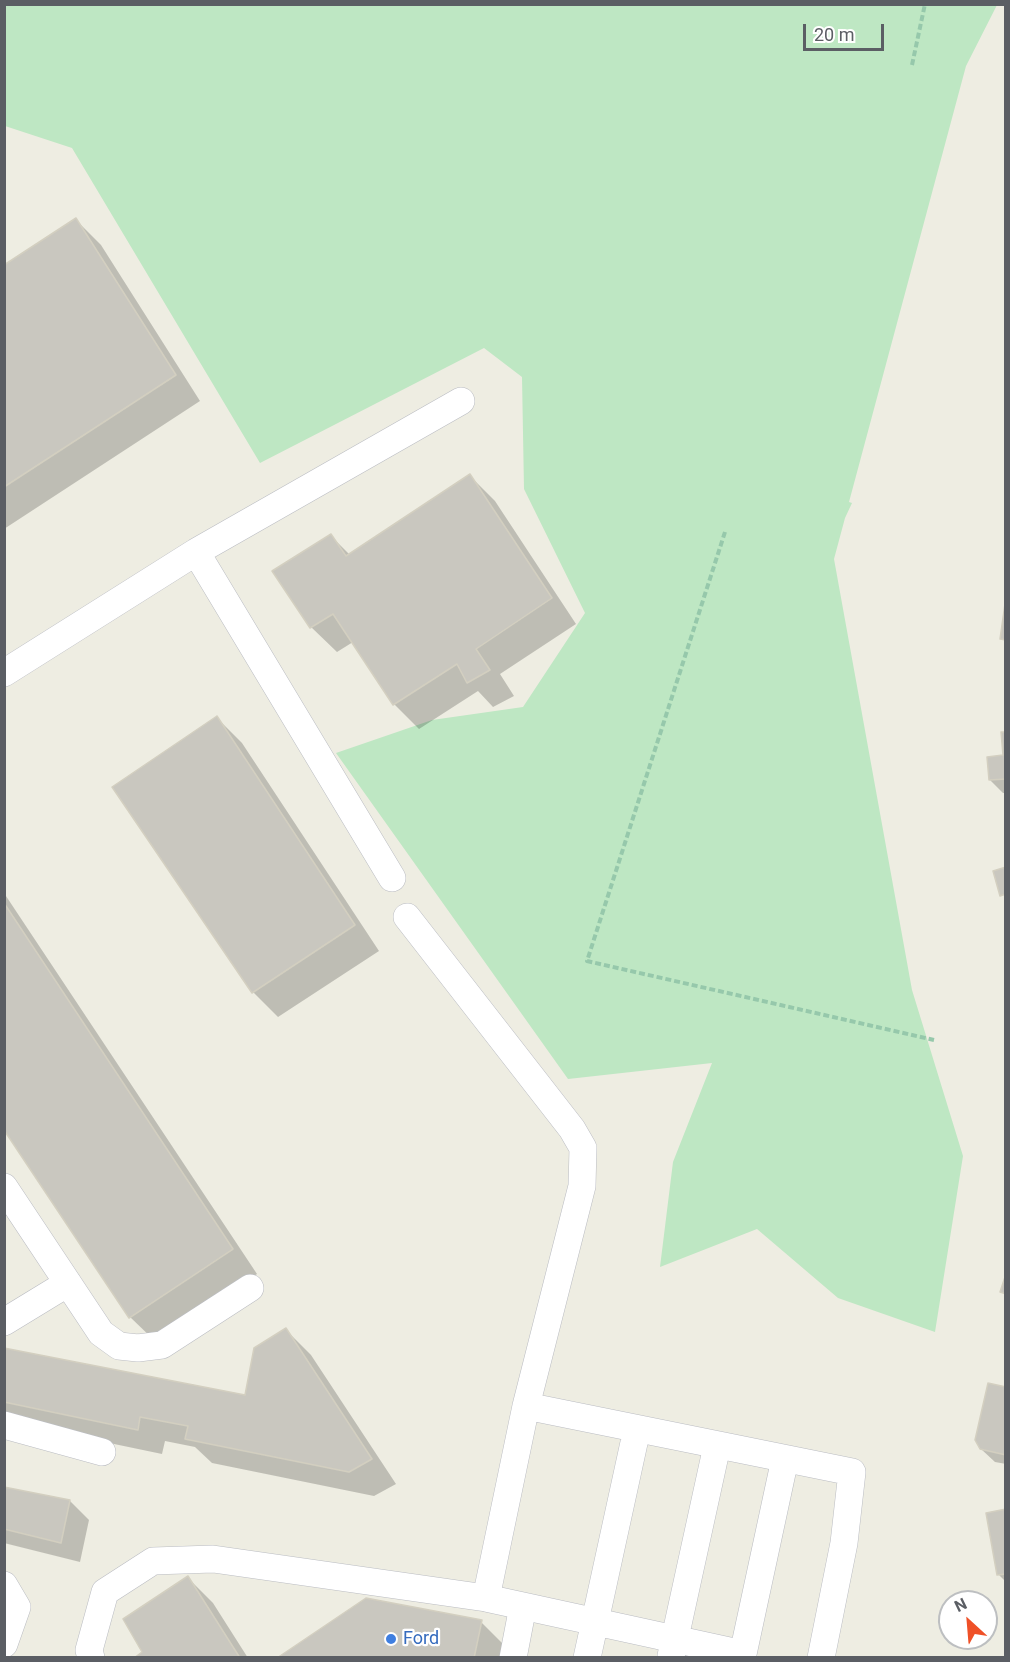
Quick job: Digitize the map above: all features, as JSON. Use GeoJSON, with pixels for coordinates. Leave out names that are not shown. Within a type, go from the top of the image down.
{"type":"FeatureCollection","features":[{"type":"Feature","properties":{"kind":"lane"},"geometry":{"type":"LineString","coordinates":[[4,673],[196,552],[461,401]]}},
{"type":"Feature","properties":{"kind":"lane"},"geometry":{"type":"LineString","coordinates":[[196,552],[392,878]]}},
{"type":"Feature","properties":{"kind":"lane"},"geometry":{"type":"LineString","coordinates":[[406,916],[572,1130],[583,1148],[582,1186],[526,1406],[486,1598]]}},
{"type":"Feature","properties":{"kind":"lane"},"geometry":{"type":"LineString","coordinates":[[4,1187],[101,1333],[119,1346],[138,1348],[162,1345],[250,1288]]}},
{"type":"Feature","properties":{"kind":"lane"},"geometry":{"type":"LineString","coordinates":[[4,1322],[68,1283]]}},
{"type":"Feature","properties":{"kind":"lane"},"geometry":{"type":"LineString","coordinates":[[526,1406],[852,1472],[844,1544],[821,1658]]}},
{"type":"Feature","properties":{"kind":"lane"},"geometry":{"type":"LineString","coordinates":[[4,1425],[102,1452]]}},
{"type":"Feature","properties":{"kind":"lane"},"geometry":{"type":"LineString","coordinates":[[587,1658],[637,1429]]}},
{"type":"Feature","properties":{"kind":"lane"},"geometry":{"type":"LineString","coordinates":[[674,1648],[717,1446]]}},
{"type":"Feature","properties":{"kind":"lane"},"geometry":{"type":"LineString","coordinates":[[91,1658],[89,1650],[105,1593],[153,1561],[213,1559],[486,1598],[596,1622],[674,1648],[743,1656],[785,1459]]}},
{"type":"Feature","properties":{"kind":"lane"},"geometry":{"type":"LineString","coordinates":[[4,1585],[17,1607],[4,1644]]}},
{"type":"Feature","properties":{"kind":"lane"},"geometry":{"type":"LineString","coordinates":[[513,1658],[523,1606]]}},
{"type":"Feature","properties":{"kind":"path"},"geometry":{"type":"LineString","coordinates":[[912,65],[925,4]]}},
{"type":"Feature","properties":{"kind":"path"},"geometry":{"type":"LineString","coordinates":[[724,532],[587,961],[934,1040]]}},
{"type":"Feature","properties":{"kind":"green space"},"geometry":{"type":"Polygon","coordinates":[[[5,4],[997,5],[966,66],[849,502],[852,503],[845,518],[834,559],[912,990],[963,1156],[935,1332],[838,1298],[757,1229],[660,1267],[673,1162],[712,1063],[568,1079],[336,753],[432,720],[523,707],[585,613],[524,489],[522,377],[484,348],[260,463],[72,148],[5,126],[5,4]]]}},
{"type":"Feature","properties":{"kind":"building"},"geometry":{"type":"Polygon","coordinates":[[[76,218],[176,375],[4,487],[4,265],[76,218]]]}},
{"type":"Feature","properties":{"kind":"building"},"geometry":{"type":"Polygon","coordinates":[[[470,474],[552,598],[476,649],[490,670],[467,683],[457,664],[393,705],[333,614],[310,628],[272,571],[331,534],[346,556],[470,474]]]}},
{"type":"Feature","properties":{"kind":"building"},"geometry":{"type":"Polygon","coordinates":[[[1006,597],[1006,640],[1000,639],[1006,597]]]}},
{"type":"Feature","properties":{"kind":"building"},"geometry":{"type":"Polygon","coordinates":[[[217,716],[355,925],[252,993],[112,787],[217,716]]]}},
{"type":"Feature","properties":{"kind":"building"},"geometry":{"type":"Polygon","coordinates":[[[1001,732],[1006,732],[1006,779],[989,780],[987,757],[1003,755],[1001,732]]]}},
{"type":"Feature","properties":{"kind":"building"},"geometry":{"type":"Polygon","coordinates":[[[1006,867],[1006,894],[1000,896],[993,871],[1006,867]]]}},
{"type":"Feature","properties":{"kind":"building"},"geometry":{"type":"Polygon","coordinates":[[[4,903],[233,1249],[129,1318],[4,1130],[4,903]]]}},
{"type":"Feature","properties":{"kind":"building"},"geometry":{"type":"Polygon","coordinates":[[[1006,1274],[1006,1294],[1000,1292],[1006,1274]]]}},
{"type":"Feature","properties":{"kind":"building"},"geometry":{"type":"Polygon","coordinates":[[[286,1328],[372,1459],[349,1472],[185,1439],[188,1426],[140,1417],[138,1430],[4,1402],[4,1348],[245,1395],[254,1348],[286,1328]]]}},
{"type":"Feature","properties":{"kind":"building"},"geometry":{"type":"Polygon","coordinates":[[[988,1383],[1006,1387],[1006,1455],[980,1449],[975,1440],[988,1383]]]}},
{"type":"Feature","properties":{"kind":"building"},"geometry":{"type":"Polygon","coordinates":[[[4,1487],[70,1500],[61,1543],[4,1529],[4,1487]]]}},
{"type":"Feature","properties":{"kind":"building"},"geometry":{"type":"Polygon","coordinates":[[[1006,1509],[1006,1574],[997,1575],[986,1513],[1006,1509]]]}},
{"type":"Feature","properties":{"kind":"building"},"geometry":{"type":"Polygon","coordinates":[[[188,1576],[240,1658],[134,1658],[142,1652],[123,1619],[188,1576]]]}},
{"type":"Feature","properties":{"kind":"building","name":"Ford"},"geometry":{"type":"Polygon","coordinates":[[[366,1598],[482,1620],[474,1658],[277,1658],[366,1598]]]}},
{"type":"Feature","properties":{"kind":"place","name":"Ford"},"geometry":{"type":"Point","coordinates":[391,1639]}}]}
